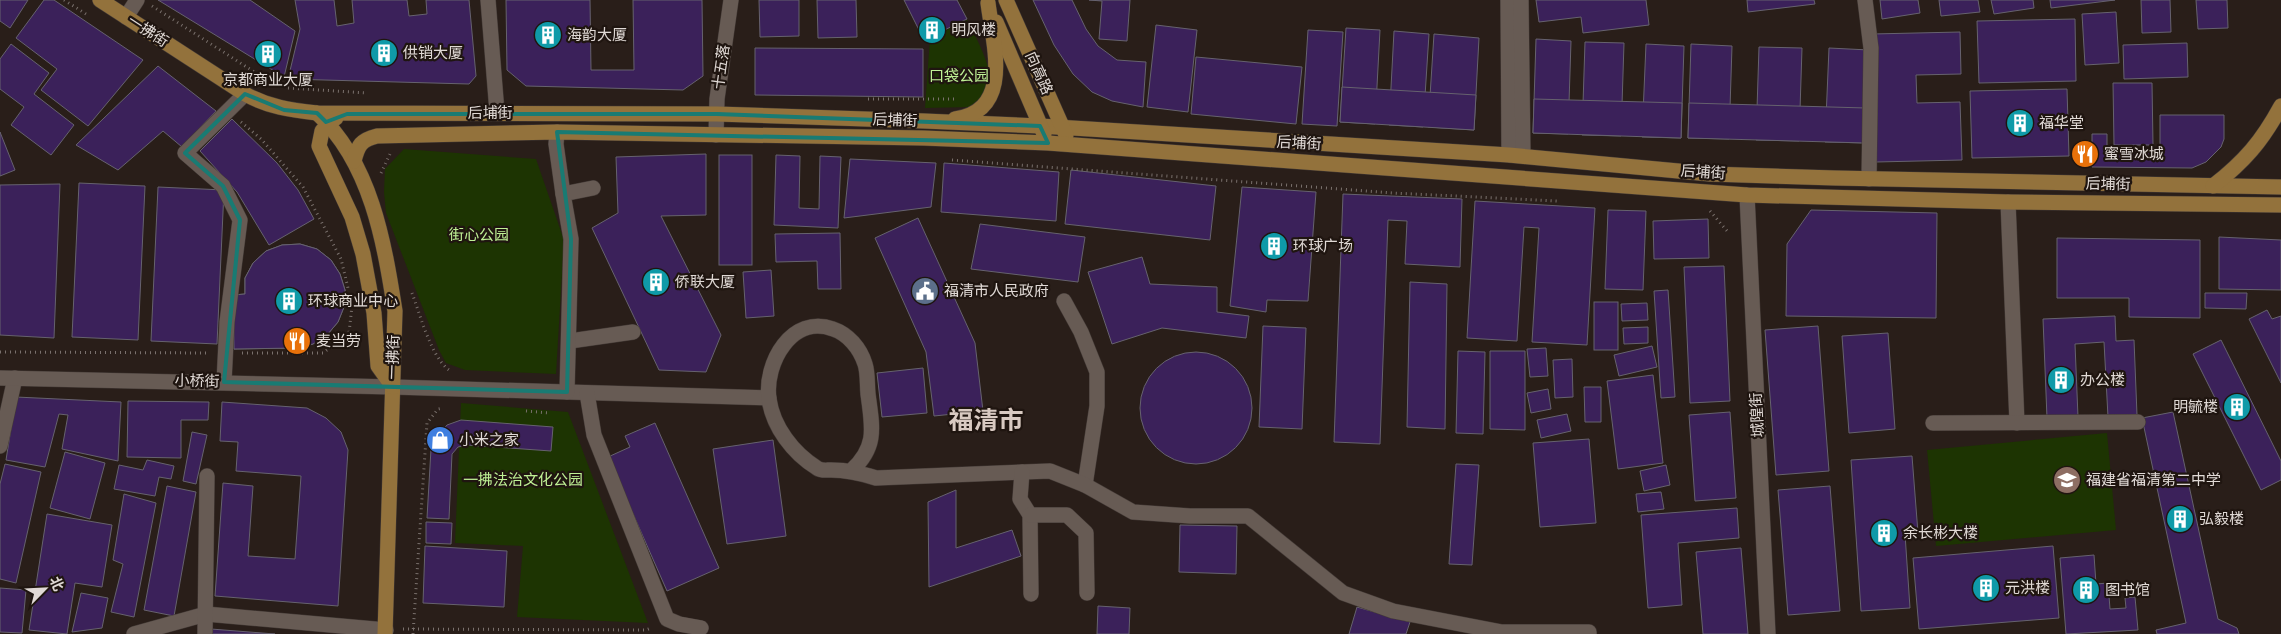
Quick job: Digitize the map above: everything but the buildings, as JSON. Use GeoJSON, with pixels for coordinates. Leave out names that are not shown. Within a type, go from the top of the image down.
{"type":"FeatureCollection","features":[{"type":"Feature","properties":{"kind":"main road","name":"一拂街"},"geometry":{"type":"LineString","coordinates":[[100,0],[263,104],[284,110],[317,113],[341,139],[354,161],[377,221],[388,264],[395,311],[393,387]]}},
{"type":"Feature","properties":{"kind":"main road","name":"向高路"},"geometry":{"type":"LineString","coordinates":[[1006,0],[1071,146]]}},
{"type":"Feature","properties":{"kind":"main road","name":"向高路"},"geometry":{"type":"LineString","coordinates":[[933,122],[966,117],[981,109],[993,92],[997,71],[987,2]]}},
{"type":"Feature","properties":{"kind":"main road","name":"向高路"},"geometry":{"type":"LineString","coordinates":[[987,2],[1048,143]]}},
{"type":"Feature","properties":{"kind":"main road"},"geometry":{"type":"LineString","coordinates":[[2214,186],[2247,158],[2281,106]]}},
{"type":"Feature","properties":{"kind":"main road","name":"后埔街"},"geometry":{"type":"LineString","coordinates":[[317,113],[717,114],[1040,126],[1516,156],[1710,174],[2281,187]]}},
{"type":"Feature","properties":{"kind":"main road"},"geometry":{"type":"LineString","coordinates":[[328,124],[332,120],[346,114]]}},
{"type":"Feature","properties":{"kind":"main road","name":"一拂街"},"geometry":{"type":"LineString","coordinates":[[328,124],[322,131],[319,146],[352,217],[363,254],[374,313],[378,366],[393,387]]}},
{"type":"Feature","properties":{"kind":"main road","name":"后埔街"},"geometry":{"type":"LineString","coordinates":[[354,161],[357,149],[363,140],[377,136],[557,132],[923,138],[1048,143],[1747,195],[2008,202],[2281,205]]}},
{"type":"Feature","properties":{"kind":"main road"},"geometry":{"type":"LineString","coordinates":[[386,632],[393,387]]}},
{"type":"Feature","properties":{"kind":"street"},"geometry":{"type":"LineString","coordinates":[[488,0],[497,112]]}},
{"type":"Feature","properties":{"kind":"street","name":"十五落"},"geometry":{"type":"LineString","coordinates":[[716,135],[717,98],[731,0]]}},
{"type":"Feature","properties":{"kind":"street"},"geometry":{"type":"LineString","coordinates":[[1508,0],[1516,156]]}},
{"type":"Feature","properties":{"kind":"street"},"geometry":{"type":"LineString","coordinates":[[1516,156],[1521,0]]}},
{"type":"Feature","properties":{"kind":"street"},"geometry":{"type":"LineString","coordinates":[[1865,0],[1871,48],[1869,179]]}},
{"type":"Feature","properties":{"kind":"street"},"geometry":{"type":"LineString","coordinates":[[126,17],[144,3]]}},
{"type":"Feature","properties":{"kind":"street"},"geometry":{"type":"LineString","coordinates":[[224,382],[240,220],[223,186],[185,153],[245,94]]}},
{"type":"Feature","properties":{"kind":"street"},"geometry":{"type":"LineString","coordinates":[[557,132],[556,144],[571,239],[570,341],[567,392]]}},
{"type":"Feature","properties":{"kind":"street"},"geometry":{"type":"LineString","coordinates":[[563,194],[593,188]]}},
{"type":"Feature","properties":{"kind":"street","name":"城隍街"},"geometry":{"type":"LineString","coordinates":[[1747,195],[1768,634]]}},
{"type":"Feature","properties":{"kind":"street"},"geometry":{"type":"LineString","coordinates":[[2008,202],[2017,423]]}},
{"type":"Feature","properties":{"kind":"street"},"geometry":{"type":"LineString","coordinates":[[1064,301],[1081,332],[1097,372],[1097,406],[1085,484]]}},
{"type":"Feature","properties":{"kind":"street"},"geometry":{"type":"LineString","coordinates":[[852,470],[863,460],[871,445],[871,422],[865,364],[854,343],[841,331],[822,325],[807,328],[792,335],[782,345],[771,370],[769,398],[774,419],[794,451],[819,470],[852,470],[876,478],[1050,472],[1085,484],[1133,512],[1190,516],[1248,516],[1343,593],[1393,611],[1502,632],[1589,632],[1589,634]]}},
{"type":"Feature","properties":{"kind":"street"},"geometry":{"type":"LineString","coordinates":[[570,341],[633,332]]}},
{"type":"Feature","properties":{"kind":"street"},"geometry":{"type":"LineString","coordinates":[[0,446],[8,378]]}},
{"type":"Feature","properties":{"kind":"street","name":"小桥街"},"geometry":{"type":"LineString","coordinates":[[8,378],[224,382],[587,393],[635,392],[769,398]]}},
{"type":"Feature","properties":{"kind":"street"},"geometry":{"type":"LineString","coordinates":[[587,393],[594,435],[667,619],[679,624],[701,628]]}},
{"type":"Feature","properties":{"kind":"street"},"geometry":{"type":"LineString","coordinates":[[1933,423],[2138,422]]}},
{"type":"Feature","properties":{"kind":"street"},"geometry":{"type":"LineString","coordinates":[[1022,472],[1020,499],[1030,515],[1031,594]]}},
{"type":"Feature","properties":{"kind":"street"},"geometry":{"type":"LineString","coordinates":[[205,634],[208,476]]}},
{"type":"Feature","properties":{"kind":"street"},"geometry":{"type":"LineString","coordinates":[[1030,515],[1067,515],[1086,533],[1088,593]]}},
{"type":"Feature","properties":{"kind":"street"},"geometry":{"type":"LineString","coordinates":[[134,634],[206,614],[386,632]]}},
{"type":"Feature","properties":{"kind":"path"},"geometry":{"type":"LineString","coordinates":[[64,0],[89,16]]}},
{"type":"Feature","properties":{"kind":"path"},"geometry":{"type":"LineString","coordinates":[[144,3],[278,86]]}},
{"type":"Feature","properties":{"kind":"path"},"geometry":{"type":"LineString","coordinates":[[286,88],[368,93]]}},
{"type":"Feature","properties":{"kind":"path"},"geometry":{"type":"LineString","coordinates":[[866,98],[955,99],[963,96]]}},
{"type":"Feature","properties":{"kind":"path"},"geometry":{"type":"LineString","coordinates":[[228,111],[261,139],[304,187],[341,259],[350,295]]}},
{"type":"Feature","properties":{"kind":"path"},"geometry":{"type":"LineString","coordinates":[[380,178],[381,170],[390,153],[396,149]]}},
{"type":"Feature","properties":{"kind":"path"},"geometry":{"type":"LineString","coordinates":[[946,159],[1394,193],[1560,202]]}},
{"type":"Feature","properties":{"kind":"path"},"geometry":{"type":"LineString","coordinates":[[1708,209],[1728,230],[1729,240]]}},
{"type":"Feature","properties":{"kind":"path"},"geometry":{"type":"LineString","coordinates":[[410,287],[434,350],[442,365],[452,371]]}},
{"type":"Feature","properties":{"kind":"path"},"geometry":{"type":"LineString","coordinates":[[0,352],[324,354],[349,333],[352,304]]}},
{"type":"Feature","properties":{"kind":"path"},"geometry":{"type":"LineString","coordinates":[[413,634],[427,424],[438,409],[450,406]]}},
{"type":"Feature","properties":{"kind":"path"},"geometry":{"type":"LineString","coordinates":[[519,411],[549,413]]}},
{"type":"Feature","properties":{"kind":"path"},"geometry":{"type":"LineString","coordinates":[[386,632],[413,629],[646,630],[667,619]]}},
{"type":"Feature","properties":{"kind":"highlighted area"},"geometry":{"type":"Polygon","coordinates":[[[245,94],[284,110],[317,113],[326,122],[347,114],[717,114],[1040,126],[1048,143],[557,132],[571,239],[567,392],[224,382],[240,220],[223,186],[185,153],[245,94]]]}},
{"type":"Feature","properties":{"kind":"green space","name":"口袋公园"},"geometry":{"type":"Polygon","coordinates":[[[967,20],[986,60],[992,87],[970,107],[925,108],[930,38],[967,20]]]}},
{"type":"Feature","properties":{"kind":"green space","name":"街心公园"},"geometry":{"type":"Polygon","coordinates":[[[404,149],[536,159],[564,240],[556,374],[465,370],[446,363],[439,350],[386,213],[384,192],[385,169],[404,149]]]}},
{"type":"Feature","properties":{"kind":"green space","name":"一拂法治文化公园"},"geometry":{"type":"Polygon","coordinates":[[[461,403],[568,412],[648,623],[517,617],[523,546],[455,543],[461,403]]]}},
{"type":"Feature","properties":{"kind":"green space"},"geometry":{"type":"Polygon","coordinates":[[[2107,433],[2116,530],[1936,546],[1927,450],[2107,433]]]}},
{"type":"Feature","properties":{"kind":"place","name":"明风楼"},"geometry":{"type":"Point","coordinates":[932,30]}},
{"type":"Feature","properties":{"kind":"place","name":"海韵大厦"},"geometry":{"type":"Point","coordinates":[548,35]}},
{"type":"Feature","properties":{"kind":"place","name":"供销大厦"},"geometry":{"type":"Point","coordinates":[384,53]}},
{"type":"Feature","properties":{"kind":"place","name":"京都商业大厦"},"geometry":{"type":"Point","coordinates":[268,54]}},
{"type":"Feature","properties":{"kind":"place","name":"福华堂"},"geometry":{"type":"Point","coordinates":[2020,123]}},
{"type":"Feature","properties":{"kind":"place","name":"蜜雪冰城"},"geometry":{"type":"Point","coordinates":[2085,154]}},
{"type":"Feature","properties":{"kind":"place","name":"环球广场"},"geometry":{"type":"Point","coordinates":[1274,246]}},
{"type":"Feature","properties":{"kind":"place","name":"侨联大厦"},"geometry":{"type":"Point","coordinates":[656,282]}},
{"type":"Feature","properties":{"kind":"place","name":"福清市人民政府"},"geometry":{"type":"Point","coordinates":[925,291]}},
{"type":"Feature","properties":{"kind":"place","name":"环球商业中心"},"geometry":{"type":"Point","coordinates":[289,301]}},
{"type":"Feature","properties":{"kind":"place","name":"麦当劳"},"geometry":{"type":"Point","coordinates":[297,341]}},
{"type":"Feature","properties":{"kind":"place","name":"办公楼"},"geometry":{"type":"Point","coordinates":[2061,380]}},
{"type":"Feature","properties":{"kind":"place","name":"明毓楼"},"geometry":{"type":"Point","coordinates":[2237,407]}},
{"type":"Feature","properties":{"kind":"place","name":"小米之家"},"geometry":{"type":"Point","coordinates":[440,440]}},
{"type":"Feature","properties":{"kind":"place","name":"福建省福清第二中学"},"geometry":{"type":"Point","coordinates":[2067,480]}},
{"type":"Feature","properties":{"kind":"place","name":"弘毅楼"},"geometry":{"type":"Point","coordinates":[2180,519]}},
{"type":"Feature","properties":{"kind":"place","name":"余长彬大楼"},"geometry":{"type":"Point","coordinates":[1884,533]}},
{"type":"Feature","properties":{"kind":"place","name":"元洪楼"},"geometry":{"type":"Point","coordinates":[1986,588]}},
{"type":"Feature","properties":{"kind":"place","name":"图书馆"},"geometry":{"type":"Point","coordinates":[2086,590]}},
{"type":"Feature","properties":{"kind":"district","name":"福清市"},"geometry":{"type":"Point","coordinates":[986,420]}}]}
